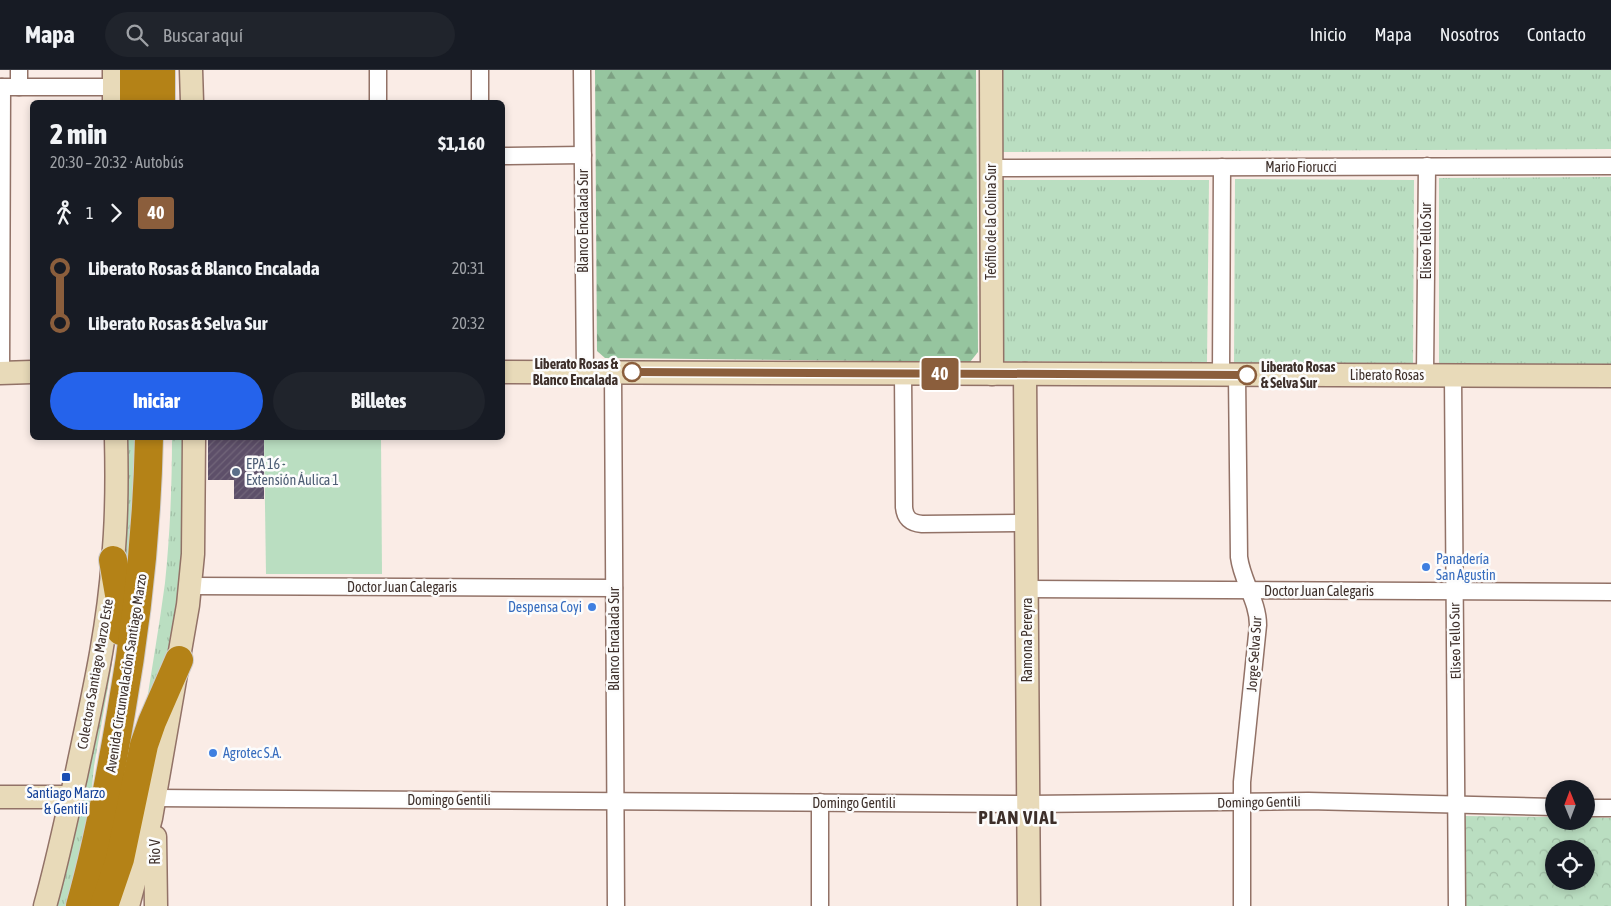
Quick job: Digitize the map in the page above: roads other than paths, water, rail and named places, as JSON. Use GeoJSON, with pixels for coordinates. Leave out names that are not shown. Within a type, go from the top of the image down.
{"type":"FeatureCollection","features":[{"type":"Feature","properties":{"kind":"highway"},"geometry":{"type":"LineString","coordinates":[[145,70],[145,100]]}},
{"type":"Feature","properties":{"kind":"highway"},"geometry":{"type":"LineString","coordinates":[[161,70],[161,100]]}},
{"type":"Feature","properties":{"kind":"highway"},"geometry":{"type":"LineString","coordinates":[[174,70],[174,100]]}},
{"type":"Feature","properties":{"kind":"highway","name":"Avenida Circunvalación Santiago Marzo"},"geometry":{"type":"LineString","coordinates":[[80,906],[99,834],[115,752],[135,625],[145,533],[149,440]]}},
{"type":"Feature","properties":{"kind":"highway","name":"Avenida Circunvalación Santiago Marzo"},"geometry":{"type":"LineString","coordinates":[[98,906],[121,811],[144,675],[162,532],[165,440]]}},
{"type":"Feature","properties":{"kind":"highway"},"geometry":{"type":"LineString","coordinates":[[99,834],[98,775],[116,671],[121,622],[121,606],[113,560]]}},
{"type":"Feature","properties":{"kind":"highway"},"geometry":{"type":"LineString","coordinates":[[104,906],[120,859],[144,745],[179,660]]}},
{"type":"Feature","properties":{"kind":"street"},"geometry":{"type":"LineString","coordinates":[[19,70],[19,87]]}},
{"type":"Feature","properties":{"kind":"street"},"geometry":{"type":"LineString","coordinates":[[191,70],[192,100]]}},
{"type":"Feature","properties":{"kind":"street"},"geometry":{"type":"LineString","coordinates":[[378,70],[378,100]]}},
{"type":"Feature","properties":{"kind":"street"},"geometry":{"type":"LineString","coordinates":[[480,70],[480,100]]}},
{"type":"Feature","properties":{"kind":"street","name":"Blanco Encalada Sur"},"geometry":{"type":"LineString","coordinates":[[582,70],[585,372]]}},
{"type":"Feature","properties":{"kind":"street","name":"Teófilo de la Colina Sur"},"geometry":{"type":"LineString","coordinates":[[991,70],[992,374]]}},
{"type":"Feature","properties":{"kind":"street"},"geometry":{"type":"LineString","coordinates":[[30,372],[1,373],[1,87],[122,86]]}},
{"type":"Feature","properties":{"kind":"street"},"geometry":{"type":"LineString","coordinates":[[505,156],[583,155]]}},
{"type":"Feature","properties":{"kind":"street","name":"Eliseo Tello Sur"},"geometry":{"type":"LineString","coordinates":[[1425,375],[1427,166]]}},
{"type":"Feature","properties":{"kind":"street","name":"Mario Fiorucci"},"geometry":{"type":"LineString","coordinates":[[991,168],[1611,166]]}},
{"type":"Feature","properties":{"kind":"street","name":"Jorge Selva Sur"},"geometry":{"type":"LineString","coordinates":[[1222,167],[1229,375],[1240,557],[1241,567],[1258,613],[1243,772],[1242,906]]}},
{"type":"Feature","properties":{"kind":"street","name":"Liberato Rosas"},"geometry":{"type":"LineString","coordinates":[[505,372],[1611,376]]}},
{"type":"Feature","properties":{"kind":"street","name":"Blanco Encalada Sur"},"geometry":{"type":"LineString","coordinates":[[613,372],[616,906]]}},
{"type":"Feature","properties":{"kind":"street"},"geometry":{"type":"LineString","coordinates":[[903,373],[904,508],[908,520],[922,524],[1026,523]]}},
{"type":"Feature","properties":{"kind":"street","name":"Ramona Pereyra"},"geometry":{"type":"LineString","coordinates":[[1025,374],[1029,906]]}},
{"type":"Feature","properties":{"kind":"street","name":"Eliseo Tello Sur"},"geometry":{"type":"LineString","coordinates":[[1453,376],[1457,906]]}},
{"type":"Feature","properties":{"kind":"street","name":"Colectora Santiago Marzo Este"},"geometry":{"type":"LineString","coordinates":[[45,906],[97,678],[107,616],[117,498],[116,440]]}},
{"type":"Feature","properties":{"kind":"street"},"geometry":{"type":"LineString","coordinates":[[128,906],[143,854],[155,798],[191,586],[194,440]]}},
{"type":"Feature","properties":{"kind":"street","name":"Doctor Juan Calegaris"},"geometry":{"type":"LineString","coordinates":[[191,586],[614,588]]}},
{"type":"Feature","properties":{"kind":"street","name":"Doctor Juan Calegaris"},"geometry":{"type":"LineString","coordinates":[[1026,589],[1611,592]]}},
{"type":"Feature","properties":{"kind":"street"},"geometry":{"type":"LineString","coordinates":[[0,797],[71,797]]}},
{"type":"Feature","properties":{"kind":"street","name":"Domingo Gentili"},"geometry":{"type":"LineString","coordinates":[[155,798],[1028,804],[1308,801],[1545,807]]}},
{"type":"Feature","properties":{"kind":"street","name":"Río V"},"geometry":{"type":"LineString","coordinates":[[155,798],[156,906]]}},
{"type":"Feature","properties":{"kind":"street"},"geometry":{"type":"LineString","coordinates":[[820,802],[820,906]]}},
{"type":"Feature","properties":{"kind":"street"},"geometry":{"type":"LineString","coordinates":[[1595,808],[1611,808]]}},
{"type":"Feature","properties":{"kind":"place","name":"Liberato Rosas & Blanco Encalada"},"geometry":{"type":"Point","coordinates":[632,372]}},
{"type":"Feature","properties":{"kind":"place","name":"Liberato Rosas & Selva Sur"},"geometry":{"type":"Point","coordinates":[1247,375]}},
{"type":"Feature","properties":{"kind":"place","name":"EPA 16 - Extensión Áulica 1"},"geometry":{"type":"Point","coordinates":[236,472]}},
{"type":"Feature","properties":{"kind":"place","name":"Panadería San Agustin"},"geometry":{"type":"Point","coordinates":[1426,567]}},
{"type":"Feature","properties":{"kind":"place","name":"Despensa Coyi"},"geometry":{"type":"Point","coordinates":[592,607]}},
{"type":"Feature","properties":{"kind":"place","name":"Agrotec S.A."},"geometry":{"type":"Point","coordinates":[213,753]}},
{"type":"Feature","properties":{"kind":"place","name":"Santiago Marzo & Gentili"},"geometry":{"type":"Point","coordinates":[66,777]}},
{"type":"Feature","properties":{"kind":"district","name":"PLAN VIAL"},"geometry":{"type":"Point","coordinates":[1018,817]}}]}
